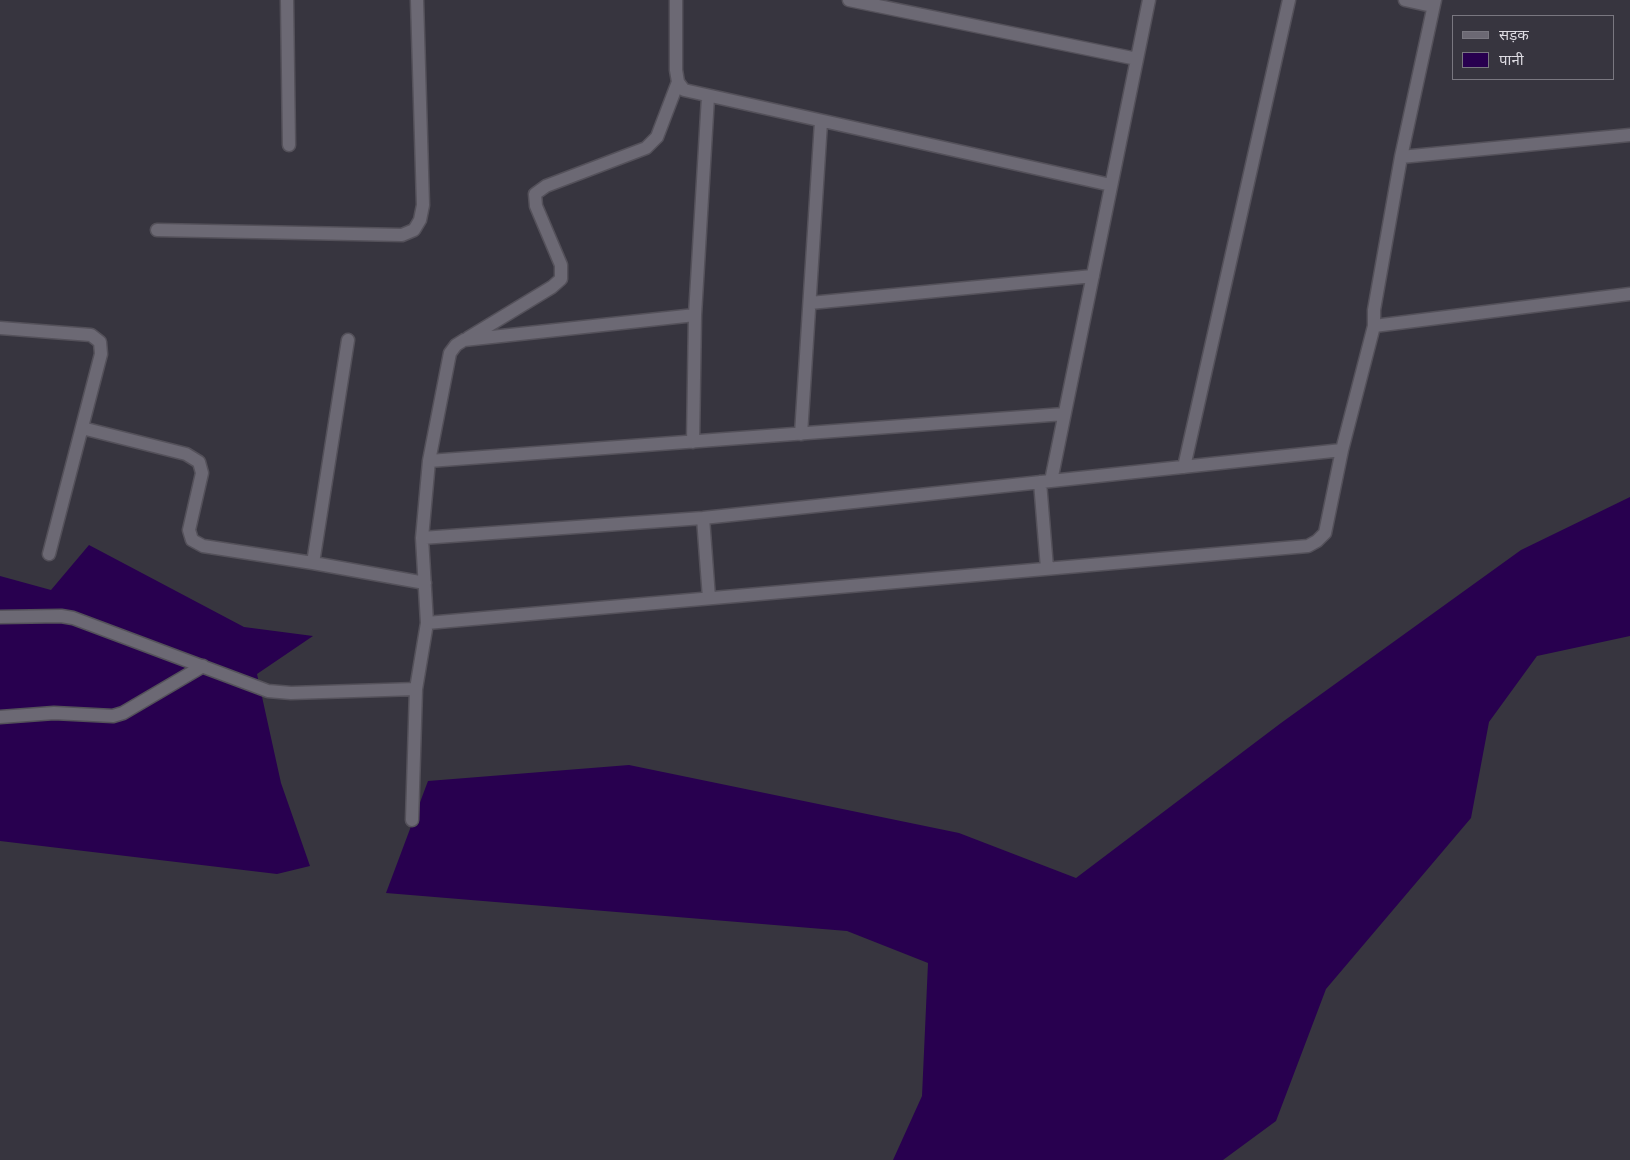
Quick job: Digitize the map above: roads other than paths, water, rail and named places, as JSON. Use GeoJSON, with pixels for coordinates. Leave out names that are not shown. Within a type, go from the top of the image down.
{"type":"FeatureCollection","features":[{"type":"Feature","properties":{"kind":"street"},"geometry":{"type":"LineString","coordinates":[[287,0],[290,145]]}},
{"type":"Feature","properties":{"kind":"street"},"geometry":{"type":"LineString","coordinates":[[157,230],[402,235],[414,230],[420,220],[423,205],[417,0]]}},
{"type":"Feature","properties":{"kind":"street"},"geometry":{"type":"LineString","coordinates":[[676,0],[676,70],[678,82],[684,90],[708,97],[1111,185]]}},
{"type":"Feature","properties":{"kind":"street"},"geometry":{"type":"LineString","coordinates":[[849,0],[1137,59]]}},
{"type":"Feature","properties":{"kind":"street"},"geometry":{"type":"LineString","coordinates":[[1047,568],[1045,482],[1064,414],[1149,0]]}},
{"type":"Feature","properties":{"kind":"street"},"geometry":{"type":"LineString","coordinates":[[1184,467],[1289,0]]}},
{"type":"Feature","properties":{"kind":"street"},"geometry":{"type":"LineString","coordinates":[[427,623],[1308,546],[1317,542],[1325,532],[1342,450],[1374,326],[1374,310],[1401,157],[1434,3],[1405,0]]}},
{"type":"Feature","properties":{"kind":"street"},"geometry":{"type":"LineString","coordinates":[[412,820],[416,689],[427,623],[422,538],[430,461],[450,353],[456,345],[552,288],[561,279],[561,264],[536,206],[535,194],[546,186],[646,148],[657,137],[678,82]]}},
{"type":"Feature","properties":{"kind":"street"},"geometry":{"type":"LineString","coordinates":[[693,442],[695,315],[708,97]]}},
{"type":"Feature","properties":{"kind":"street"},"geometry":{"type":"LineString","coordinates":[[801,434],[821,122]]}},
{"type":"Feature","properties":{"kind":"street"},"geometry":{"type":"LineString","coordinates":[[1401,157],[1630,135]]}},
{"type":"Feature","properties":{"kind":"street"},"geometry":{"type":"LineString","coordinates":[[810,303],[1093,276]]}},
{"type":"Feature","properties":{"kind":"street"},"geometry":{"type":"LineString","coordinates":[[1374,326],[1630,294]]}},
{"type":"Feature","properties":{"kind":"street"},"geometry":{"type":"LineString","coordinates":[[464,340],[695,315]]}},
{"type":"Feature","properties":{"kind":"street"},"geometry":{"type":"LineString","coordinates":[[0,328],[91,335],[100,342],[101,354],[49,554]]}},
{"type":"Feature","properties":{"kind":"street"},"geometry":{"type":"LineString","coordinates":[[313,563],[348,340]]}},
{"type":"Feature","properties":{"kind":"street"},"geometry":{"type":"LineString","coordinates":[[430,461],[1064,414]]}},
{"type":"Feature","properties":{"kind":"street"},"geometry":{"type":"LineString","coordinates":[[82,428],[186,454],[199,462],[202,473],[189,530],[192,540],[203,546],[425,583]]}},
{"type":"Feature","properties":{"kind":"street"},"geometry":{"type":"LineString","coordinates":[[422,538],[703,518],[1342,450]]}},
{"type":"Feature","properties":{"kind":"street"},"geometry":{"type":"LineString","coordinates":[[703,518],[709,598]]}},
{"type":"Feature","properties":{"kind":"street"},"geometry":{"type":"LineString","coordinates":[[0,617],[61,616],[73,618],[268,691],[416,689]]}},
{"type":"Feature","properties":{"kind":"street"},"geometry":{"type":"LineString","coordinates":[[0,717],[54,713],[113,716],[123,713],[203,666]]}},
{"type":"Feature","properties":{"kind":"water"},"geometry":{"type":"Polygon","coordinates":[[[1630,497],[1630,636],[1537,656],[1489,722],[1471,818],[1326,989],[1276,1121],[1223,1160],[893,1160],[922,1096],[928,963],[847,931],[386,893],[428,781],[629,765],[959,833],[1076,878],[1281,723],[1521,550],[1630,497]]]}},
{"type":"Feature","properties":{"kind":"water"},"geometry":{"type":"Polygon","coordinates":[[[89,545],[244,627],[313,636],[257,674],[281,783],[310,866],[277,874],[0,841],[0,576],[51,590],[89,545]]]}}]}
